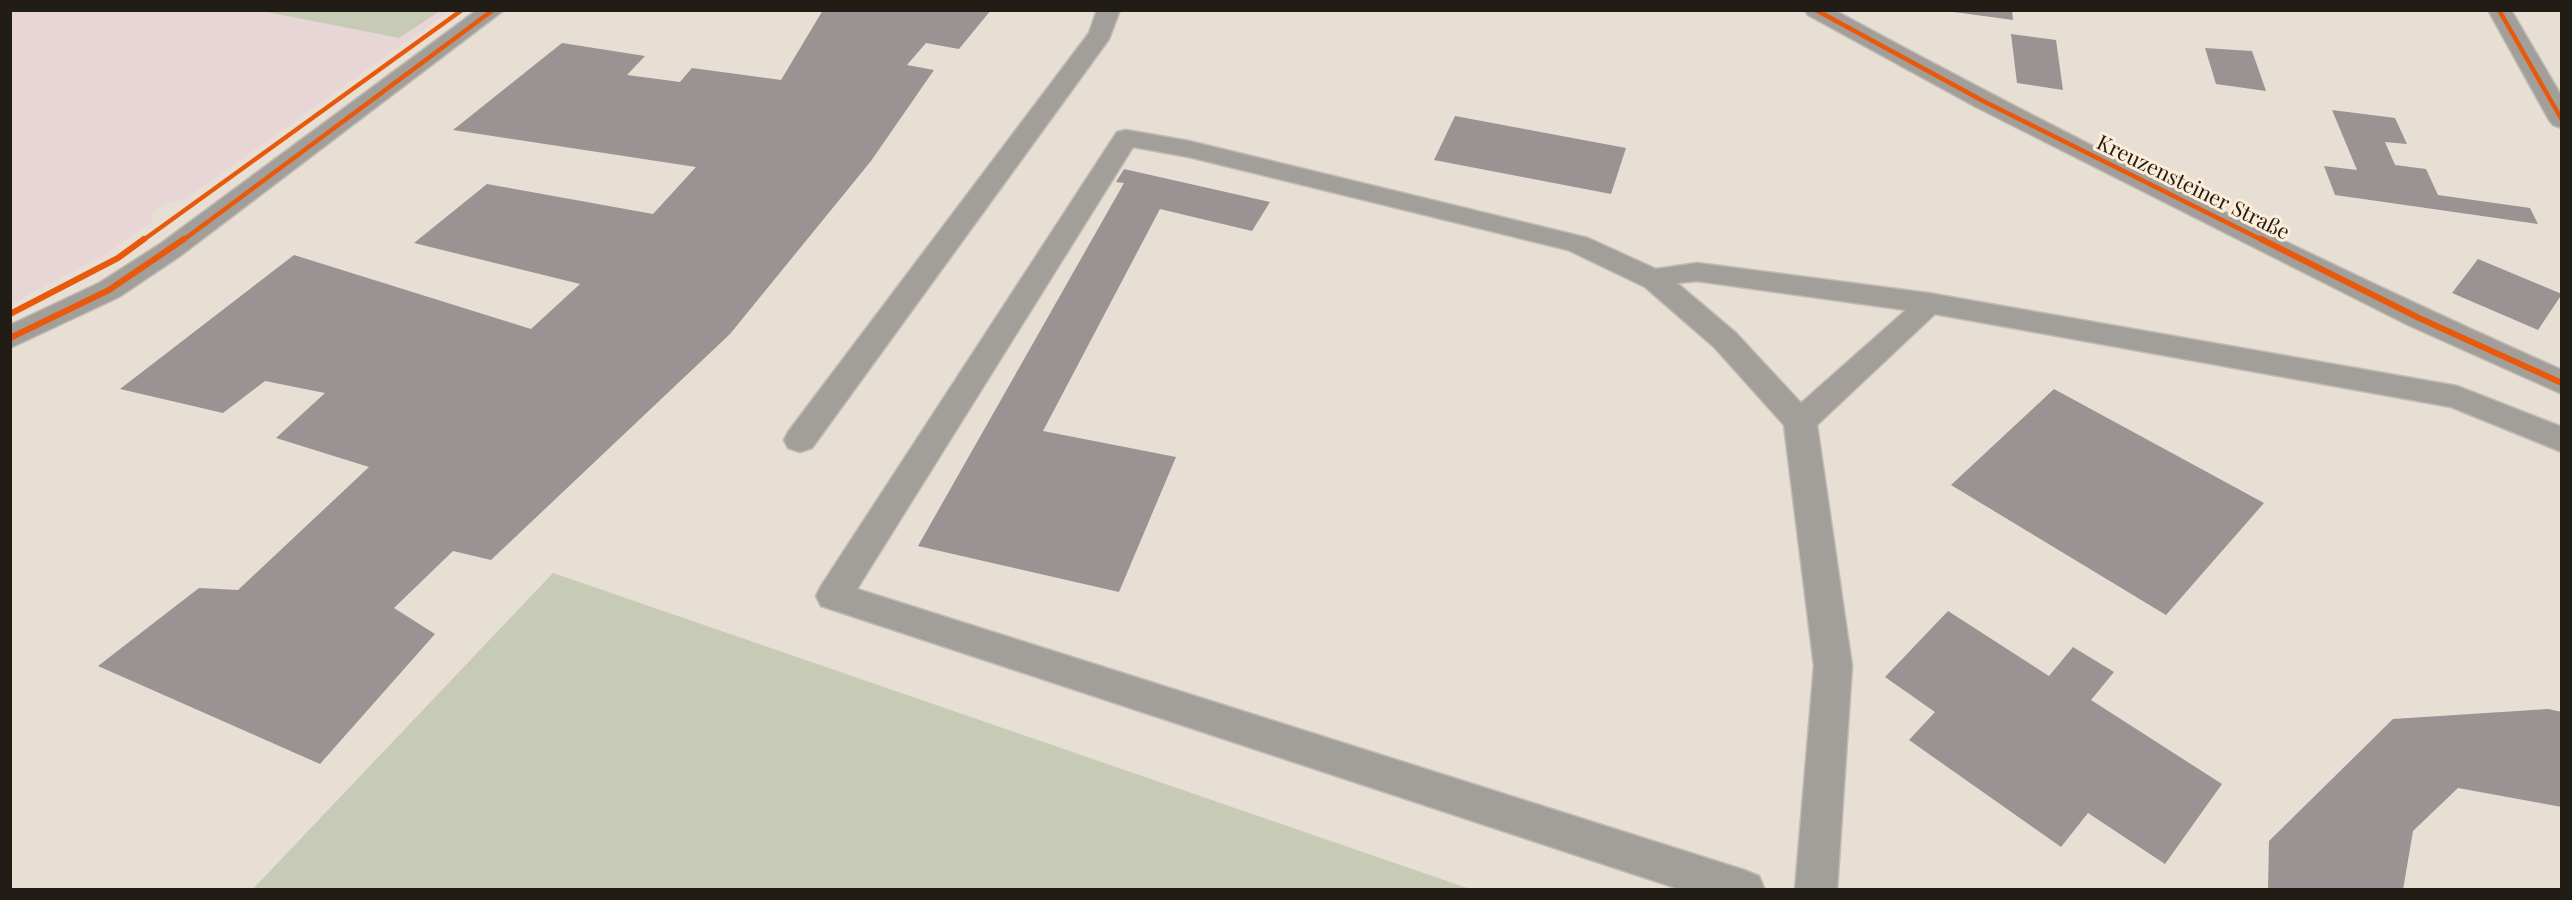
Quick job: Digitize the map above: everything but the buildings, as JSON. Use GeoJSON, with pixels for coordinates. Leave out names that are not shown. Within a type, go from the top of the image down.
{"type":"FeatureCollection","features":[{"type":"Feature","properties":{"kind":"street"},"geometry":{"type":"LineString","coordinates":[[10,338],[109,290],[170,250],[493,10]]}},
{"type":"Feature","properties":{"kind":"street"},"geometry":{"type":"LineString","coordinates":[[800,440],[1101,34],[1109,10]]}},
{"type":"Feature","properties":{"kind":"street","name":"Kreuzensteiner Straße"},"geometry":{"type":"LineString","coordinates":[[1816,10],[2006,113],[2419,318],[2562,382]]}},
{"type":"Feature","properties":{"kind":"street"},"geometry":{"type":"LineString","coordinates":[[2499,10],[2562,120]]}},
{"type":"Feature","properties":{"kind":"street"},"geometry":{"type":"LineString","coordinates":[[1744,890],[834,596],[1126,138],[1189,149],[1578,244],[1655,280],[1725,340],[1800,422],[1833,666],[1816,890]]}},
{"type":"Feature","properties":{"kind":"street"},"geometry":{"type":"LineString","coordinates":[[1655,280],[1669,275],[1697,272],[1928,303],[2457,397],[2562,440]]}},
{"type":"Feature","properties":{"kind":"street"},"geometry":{"type":"LineString","coordinates":[[1800,422],[1919,314],[1928,303]]}},
{"type":"Feature","properties":{"kind":"shaded area"},"geometry":{"type":"Polygon","coordinates":[[[11,11],[449,11],[184,200],[165,204],[151,213],[152,222],[103,256],[11,304],[11,11]]]}},
{"type":"Feature","properties":{"kind":"green space"},"geometry":{"type":"Polygon","coordinates":[[[440,10],[399,38],[262,11],[440,10]]]}},
{"type":"Feature","properties":{"kind":"green space"},"geometry":{"type":"Polygon","coordinates":[[[553,573],[1470,889],[253,889],[553,573]]]}},
{"type":"Feature","properties":{"kind":"cycle path"},"geometry":{"type":"LineString","coordinates":[[10,314],[118,258],[462,10]]}},
{"type":"Feature","properties":{"kind":"cycle path"},"geometry":{"type":"LineString","coordinates":[[10,338],[109,290],[170,250],[493,10]]}},
{"type":"Feature","properties":{"kind":"cycle path"},"geometry":{"type":"LineString","coordinates":[[1816,10],[1985,102],[2419,318],[2562,383]]}},
{"type":"Feature","properties":{"kind":"cycle path"},"geometry":{"type":"LineString","coordinates":[[2499,10],[2562,120]]}}]}
